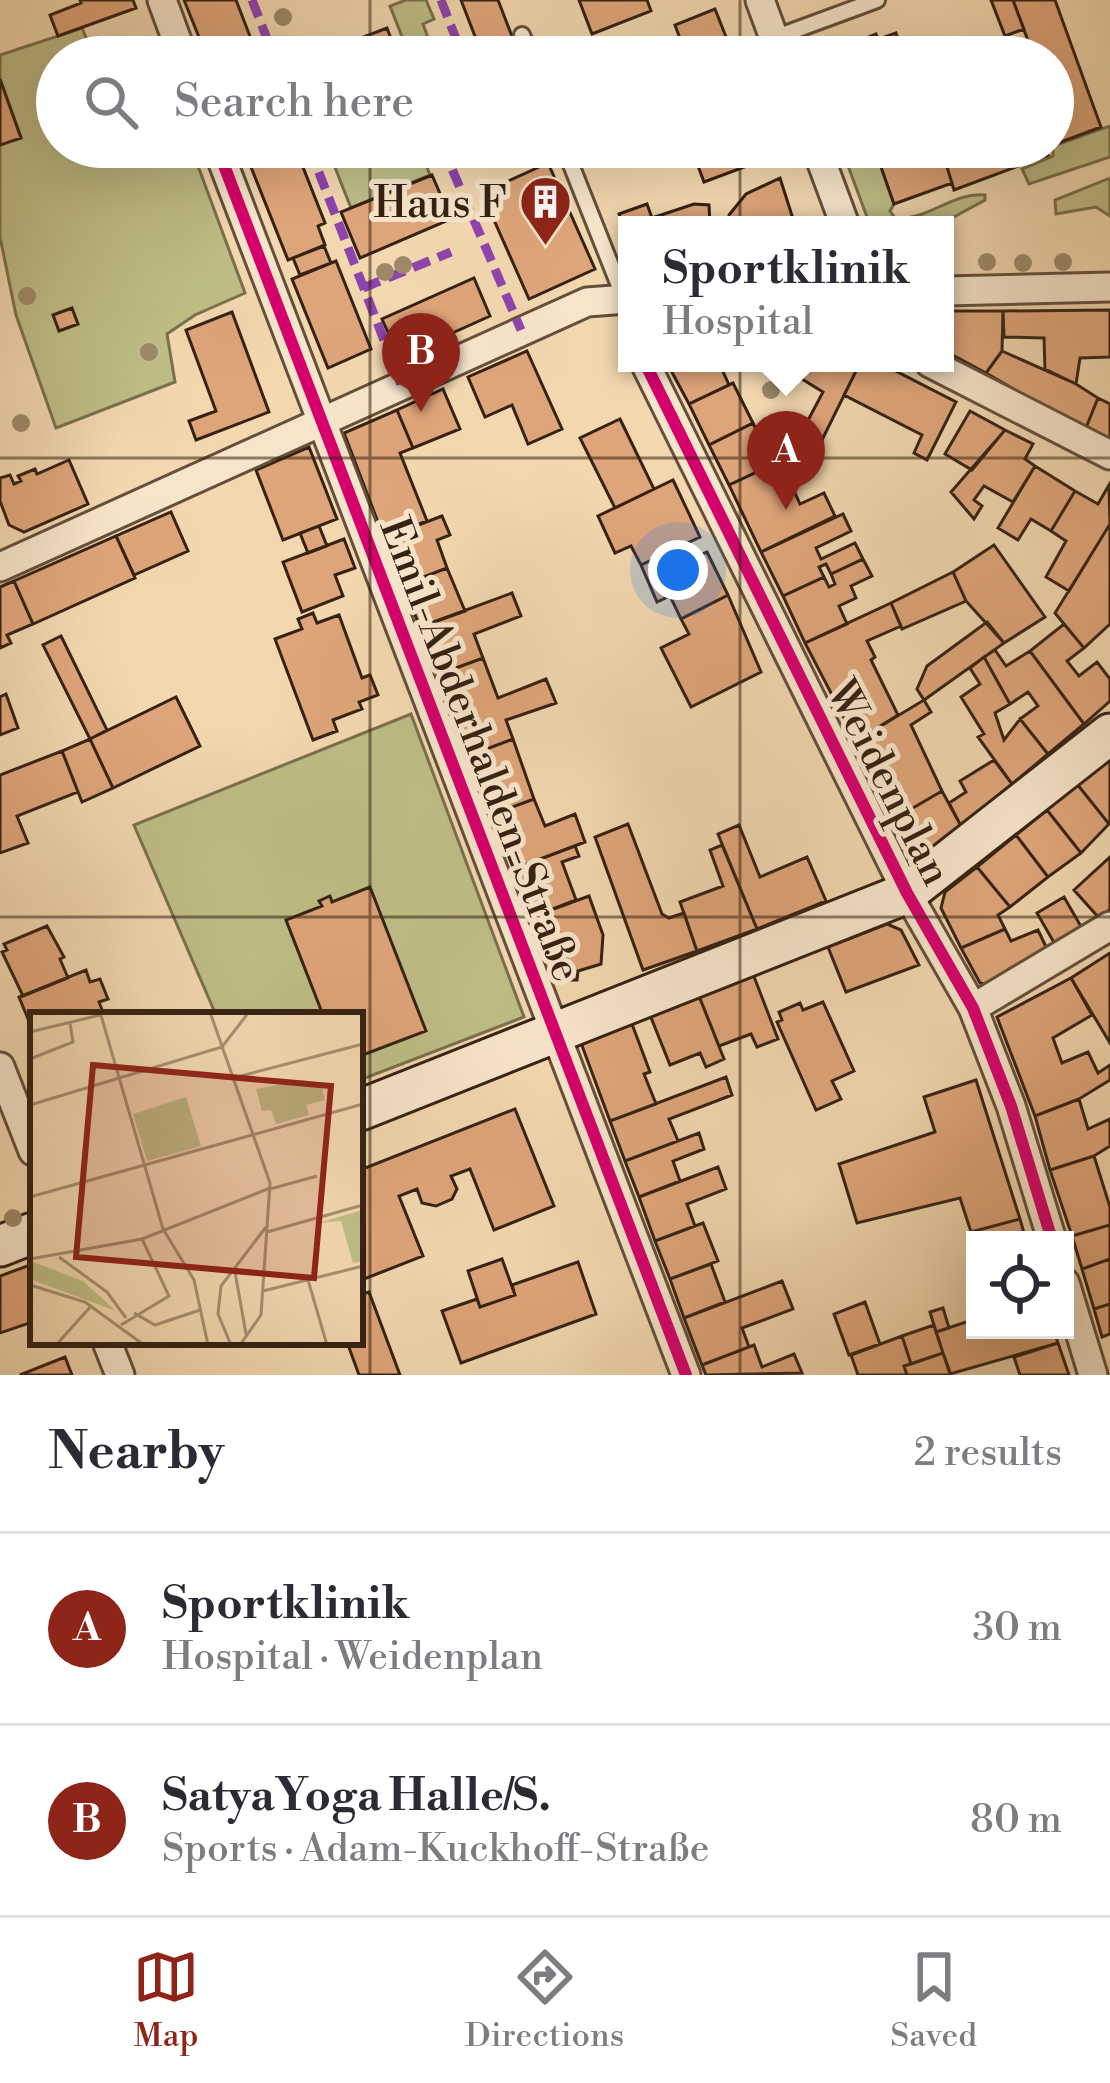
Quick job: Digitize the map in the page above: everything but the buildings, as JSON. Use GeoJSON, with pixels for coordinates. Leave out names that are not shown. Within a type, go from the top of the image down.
{"type":"FeatureCollection","features":[{"type":"Feature","properties":{"kind":"street"},"geometry":{"type":"LineString","coordinates":[[162,0],[175,36]]}},
{"type":"Feature","properties":{"kind":"street"},"geometry":{"type":"LineString","coordinates":[[760,0],[774,36]]}},
{"type":"Feature","properties":{"kind":"street","name":"Emil-Abderhalden-Straße"},"geometry":{"type":"LineString","coordinates":[[225,168],[686,1375]]}},
{"type":"Feature","properties":{"kind":"street"},"geometry":{"type":"LineString","coordinates":[[823,168],[842,216]]}},
{"type":"Feature","properties":{"kind":"street"},"geometry":{"type":"LineString","coordinates":[[954,290],[1110,287]]}},
{"type":"Feature","properties":{"kind":"street"},"geometry":{"type":"LineString","coordinates":[[1,562],[587,302],[618,305]]}},
{"type":"Feature","properties":{"kind":"street","name":"Weidenplan"},"geometry":{"type":"LineString","coordinates":[[649,372],[908,893],[973,1008],[1011,1106],[1049,1231]]}},
{"type":"Feature","properties":{"kind":"street"},"geometry":{"type":"LineString","coordinates":[[948,372],[1110,455]]}},
{"type":"Feature","properties":{"kind":"street"},"geometry":{"type":"LineString","coordinates":[[363,1109],[908,893],[1110,734]]}},
{"type":"Feature","properties":{"kind":"street"},"geometry":{"type":"LineString","coordinates":[[973,1008],[1110,926]]}},
{"type":"Feature","properties":{"kind":"street"},"geometry":{"type":"LineString","coordinates":[[0,1067],[30,1143]]}},
{"type":"Feature","properties":{"kind":"street"},"geometry":{"type":"LineString","coordinates":[[0,1246],[30,1234]]}},
{"type":"Feature","properties":{"kind":"street"},"geometry":{"type":"LineString","coordinates":[[1074,1313],[1093,1375]]}},
{"type":"Feature","properties":{"kind":"street"},"geometry":{"type":"LineString","coordinates":[[108,1345],[120,1375]]}},
{"type":"Feature","properties":{"kind":"lane"},"geometry":{"type":"LineString","coordinates":[[801,36],[877,0]]}},
{"type":"Feature","properties":{"kind":"lane"},"geometry":{"type":"LineString","coordinates":[[572,168],[618,293]]}},
{"type":"Feature","properties":{"kind":"shaded area"},"geometry":{"type":"Polygon","coordinates":[[[426,0],[434,19],[423,24],[427,36],[402,36],[390,6],[426,0]]]}},
{"type":"Feature","properties":{"kind":"shaded area"},"geometry":{"type":"Polygon","coordinates":[[[82,28],[85,36],[58,36],[82,28]]]}},
{"type":"Feature","properties":{"kind":"shaded area"},"geometry":{"type":"Polygon","coordinates":[[[36,43],[36,168],[199,168],[245,293],[195,315],[167,334],[175,382],[56,428],[16,315],[0,237],[0,145],[21,137],[0,79],[0,55],[36,43]]]}},
{"type":"Feature","properties":{"kind":"shaded area"},"geometry":{"type":"Polygon","coordinates":[[[1110,126],[1110,157],[1029,184],[1024,168],[1074,168],[1074,139],[1110,126]]]}},
{"type":"Feature","properties":{"kind":"shaded area"},"geometry":{"type":"Polygon","coordinates":[[[335,168],[427,168],[430,175],[351,208],[335,168]]]}},
{"type":"Feature","properties":{"kind":"shaded area"},"geometry":{"type":"Polygon","coordinates":[[[849,168],[881,168],[894,216],[867,216],[849,168]]]}},
{"type":"Feature","properties":{"kind":"shaded area"},"geometry":{"type":"Polygon","coordinates":[[[1110,178],[1110,216],[1096,207],[1056,214],[1055,200],[1110,178]]]}},
{"type":"Feature","properties":{"kind":"shaded area"},"geometry":{"type":"Polygon","coordinates":[[[974,195],[985,195],[985,200],[954,217],[918,216],[974,195]]]}},
{"type":"Feature","properties":{"kind":"shaded area"},"geometry":{"type":"Polygon","coordinates":[[[411,714],[524,1017],[363,1079],[363,1012],[215,1012],[134,825],[411,714]]]}},
{"type":"Feature","properties":{"kind":"marked path"},"geometry":{"type":"LineString","coordinates":[[252,0],[266,36]]}},
{"type":"Feature","properties":{"kind":"marked path"},"geometry":{"type":"LineString","coordinates":[[441,0],[455,36]]}},
{"type":"Feature","properties":{"kind":"marked path"},"geometry":{"type":"LineString","coordinates":[[317,168],[401,384]]}},
{"type":"Feature","properties":{"kind":"marked path"},"geometry":{"type":"LineString","coordinates":[[452,168],[521,330]]}},
{"type":"Feature","properties":{"kind":"marked path"},"geometry":{"type":"LineString","coordinates":[[363,288],[451,252]]}},
{"type":"Feature","properties":{"kind":"cycle path"},"geometry":{"type":"LineString","coordinates":[[225,168],[686,1375]]}},
{"type":"Feature","properties":{"kind":"cycle path"},"geometry":{"type":"LineString","coordinates":[[649,372],[907,893],[973,1008],[1011,1106],[1049,1231]]}},
{"type":"Feature","properties":{"kind":"place","name":"Haus F"},"geometry":{"type":"Point","coordinates":[546,248]}},
{"type":"Feature","properties":{"kind":"place","name":"SatyaYoga Halle/S."},"geometry":{"type":"Point","coordinates":[421,412]}},
{"type":"Feature","properties":{"kind":"place","name":"Sportklinik"},"geometry":{"type":"Point","coordinates":[786,510]}}]}
